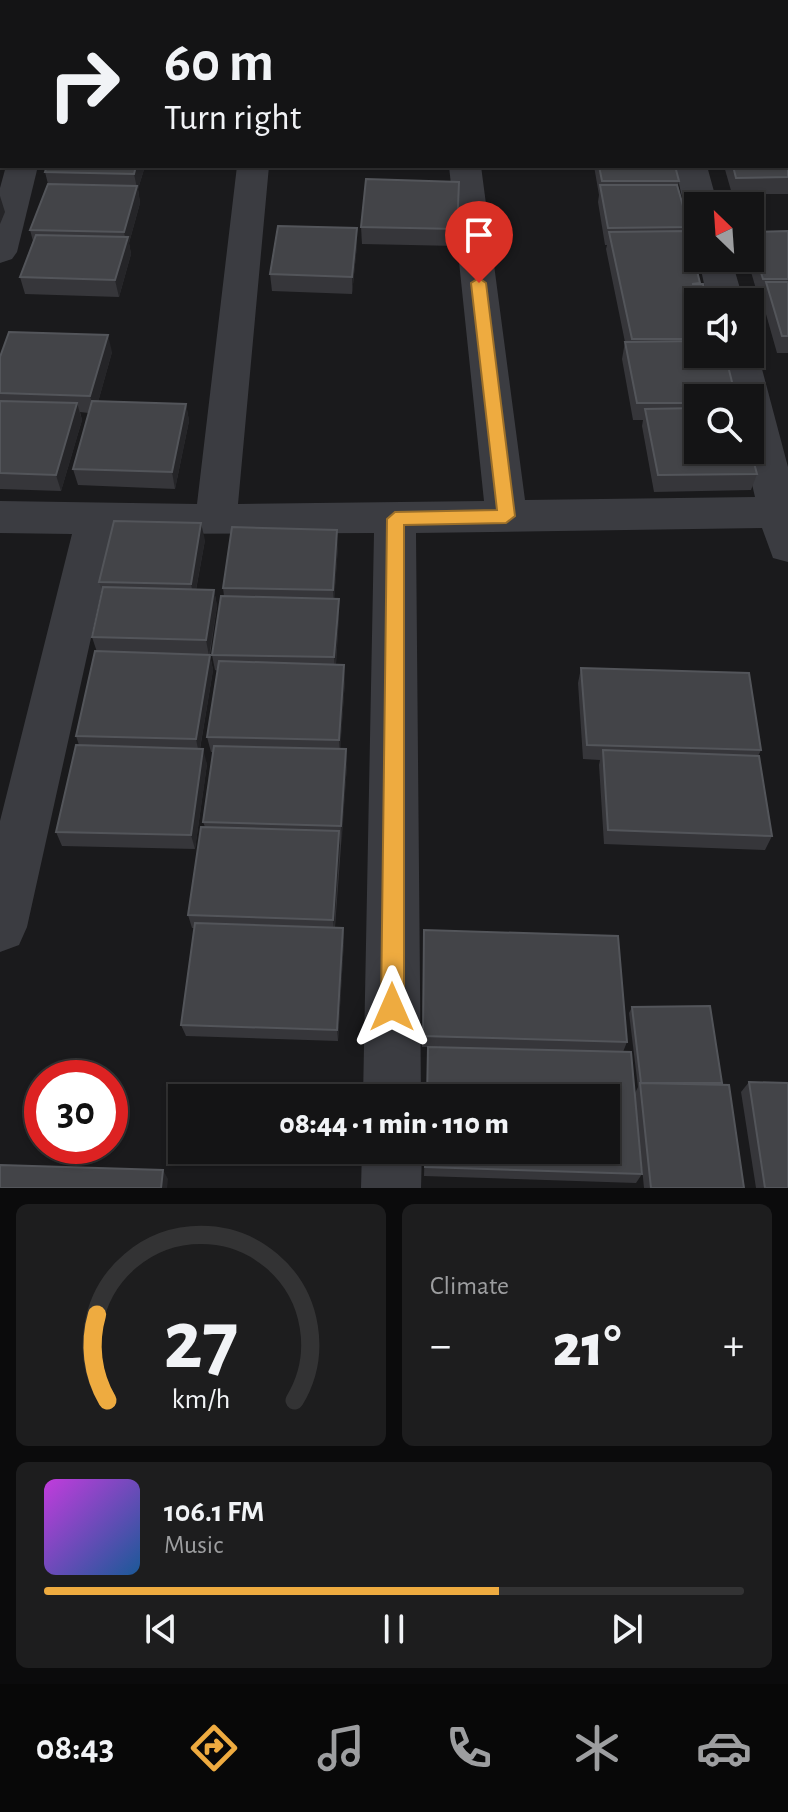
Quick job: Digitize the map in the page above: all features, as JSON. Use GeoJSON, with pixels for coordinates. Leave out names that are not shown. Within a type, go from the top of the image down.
{"type":"FeatureCollection","features":[{"type":"Feature","properties":{"kind":"street"},"geometry":{"type":"LineString","coordinates":[[0,252],[21,168]]}},
{"type":"Feature","properties":{"kind":"street"},"geometry":{"type":"LineString","coordinates":[[216,520],[253,168]]}},
{"type":"Feature","properties":{"kind":"street"},"geometry":{"type":"LineString","coordinates":[[465,168],[506,516]]}},
{"type":"Feature","properties":{"kind":"street"},"geometry":{"type":"LineString","coordinates":[[692,168],[698,192]]}},
{"type":"Feature","properties":{"kind":"street"},"geometry":{"type":"LineString","coordinates":[[0,517],[216,520],[506,516],[785,523],[743,368]]}},
{"type":"Feature","properties":{"kind":"street"},"geometry":{"type":"LineString","coordinates":[[0,927],[97,517]]}},
{"type":"Feature","properties":{"kind":"street"},"geometry":{"type":"LineString","coordinates":[[392,1084],[395,519]]}},
{"type":"Feature","properties":{"kind":"street"},"geometry":{"type":"LineString","coordinates":[[391,1188],[392,1164]]}},
{"type":"Feature","properties":{"kind":"building"},"geometry":{"type":"Polygon","coordinates":[[[46,168],[136,168],[134,174],[45,172],[46,168]]]}},
{"type":"Feature","properties":{"kind":"building"},"geometry":{"type":"Polygon","coordinates":[[[599,168],[676,168],[679,181],[602,181],[599,168]]]}},
{"type":"Feature","properties":{"kind":"building"},"geometry":{"type":"Polygon","coordinates":[[[734,168],[788,168],[788,177],[736,178],[734,168]]]}},
{"type":"Feature","properties":{"kind":"building"},"geometry":{"type":"Polygon","coordinates":[[[366,179],[459,182],[457,229],[361,227],[366,179]]]}},
{"type":"Feature","properties":{"kind":"building"},"geometry":{"type":"Polygon","coordinates":[[[48,184],[137,186],[124,232],[30,230],[48,184]]]}},
{"type":"Feature","properties":{"kind":"building"},"geometry":{"type":"Polygon","coordinates":[[[600,185],[677,185],[684,210],[684,227],[608,228],[600,185]]]}},
{"type":"Feature","properties":{"kind":"building"},"geometry":{"type":"Polygon","coordinates":[[[278,226],[357,228],[352,277],[270,274],[278,226]]]}},
{"type":"Feature","properties":{"kind":"building"},"geometry":{"type":"Polygon","coordinates":[[[684,231],[684,272],[697,272],[700,283],[692,284],[703,284],[704,288],[684,288],[684,339],[632,339],[609,232],[684,231]]]}},
{"type":"Feature","properties":{"kind":"building"},"geometry":{"type":"Polygon","coordinates":[[[788,231],[788,279],[763,279],[764,232],[788,231]]]}},
{"type":"Feature","properties":{"kind":"building"},"geometry":{"type":"Polygon","coordinates":[[[36,235],[128,237],[115,280],[20,277],[36,235]]]}},
{"type":"Feature","properties":{"kind":"building"},"geometry":{"type":"Polygon","coordinates":[[[766,282],[788,282],[788,336],[782,336],[766,282]]]}},
{"type":"Feature","properties":{"kind":"building"},"geometry":{"type":"Polygon","coordinates":[[[9,332],[108,335],[90,396],[0,393],[0,357],[9,332]]]}},
{"type":"Feature","properties":{"kind":"building"},"geometry":{"type":"Polygon","coordinates":[[[684,341],[684,368],[728,368],[732,384],[684,384],[684,403],[637,403],[625,342],[684,341]]]}},
{"type":"Feature","properties":{"kind":"building"},"geometry":{"type":"Polygon","coordinates":[[[0,401],[77,403],[56,475],[0,473],[0,401]]]}},
{"type":"Feature","properties":{"kind":"building"},"geometry":{"type":"Polygon","coordinates":[[[92,401],[186,404],[172,472],[73,469],[92,401]]]}},
{"type":"Feature","properties":{"kind":"building"},"geometry":{"type":"Polygon","coordinates":[[[684,408],[684,464],[754,464],[757,474],[658,475],[645,409],[684,408]]]}},
{"type":"Feature","properties":{"kind":"building"},"geometry":{"type":"Polygon","coordinates":[[[114,521],[201,523],[191,584],[99,582],[114,521]]]}},
{"type":"Feature","properties":{"kind":"building"},"geometry":{"type":"Polygon","coordinates":[[[232,527],[337,530],[333,590],[223,588],[232,527]]]}},
{"type":"Feature","properties":{"kind":"building"},"geometry":{"type":"Polygon","coordinates":[[[103,587],[214,590],[206,640],[92,637],[103,587]]]}},
{"type":"Feature","properties":{"kind":"building"},"geometry":{"type":"Polygon","coordinates":[[[221,596],[339,599],[334,657],[212,655],[221,596]]]}},
{"type":"Feature","properties":{"kind":"building"},"geometry":{"type":"Polygon","coordinates":[[[95,651],[210,655],[196,739],[76,736],[95,651]]]}},
{"type":"Feature","properties":{"kind":"building"},"geometry":{"type":"Polygon","coordinates":[[[219,661],[344,665],[339,740],[207,737],[219,661]]]}},
{"type":"Feature","properties":{"kind":"building"},"geometry":{"type":"Polygon","coordinates":[[[581,668],[749,673],[761,750],[587,745],[581,668]]]}},
{"type":"Feature","properties":{"kind":"building"},"geometry":{"type":"Polygon","coordinates":[[[76,745],[203,749],[191,835],[56,832],[76,745]]]}},
{"type":"Feature","properties":{"kind":"building"},"geometry":{"type":"Polygon","coordinates":[[[214,746],[346,749],[341,826],[203,822],[214,746]]]}},
{"type":"Feature","properties":{"kind":"building"},"geometry":{"type":"Polygon","coordinates":[[[603,750],[759,756],[772,836],[608,830],[603,750]]]}},
{"type":"Feature","properties":{"kind":"building"},"geometry":{"type":"Polygon","coordinates":[[[201,827],[339,831],[333,920],[188,915],[201,827]]]}},
{"type":"Feature","properties":{"kind":"building"},"geometry":{"type":"Polygon","coordinates":[[[195,923],[343,928],[337,1030],[181,1025],[195,923]]]}},
{"type":"Feature","properties":{"kind":"building"},"geometry":{"type":"Polygon","coordinates":[[[424,930],[618,936],[627,1042],[423,1036],[424,930]]]}},
{"type":"Feature","properties":{"kind":"building"},"geometry":{"type":"Polygon","coordinates":[[[710,1006],[722,1083],[641,1083],[632,1007],[710,1006]]]}},
{"type":"Feature","properties":{"kind":"building"},"geometry":{"type":"Polygon","coordinates":[[[428,1047],[631,1052],[642,1174],[425,1167],[425,1164],[620,1164],[620,1084],[427,1084],[428,1047]]]}},
{"type":"Feature","properties":{"kind":"building"},"geometry":{"type":"Polygon","coordinates":[[[749,1082],[788,1083],[788,1188],[765,1188],[749,1082]]]}},
{"type":"Feature","properties":{"kind":"building"},"geometry":{"type":"Polygon","coordinates":[[[640,1083],[729,1085],[744,1188],[651,1188],[640,1083]]]}},
{"type":"Feature","properties":{"kind":"building"},"geometry":{"type":"Polygon","coordinates":[[[0,1165],[163,1170],[161,1188],[0,1188],[0,1165]]]}},
{"type":"Feature","properties":{"kind":"route"},"geometry":{"type":"LineString","coordinates":[[392,1007],[395,519],[506,516],[479,283]]}}]}
